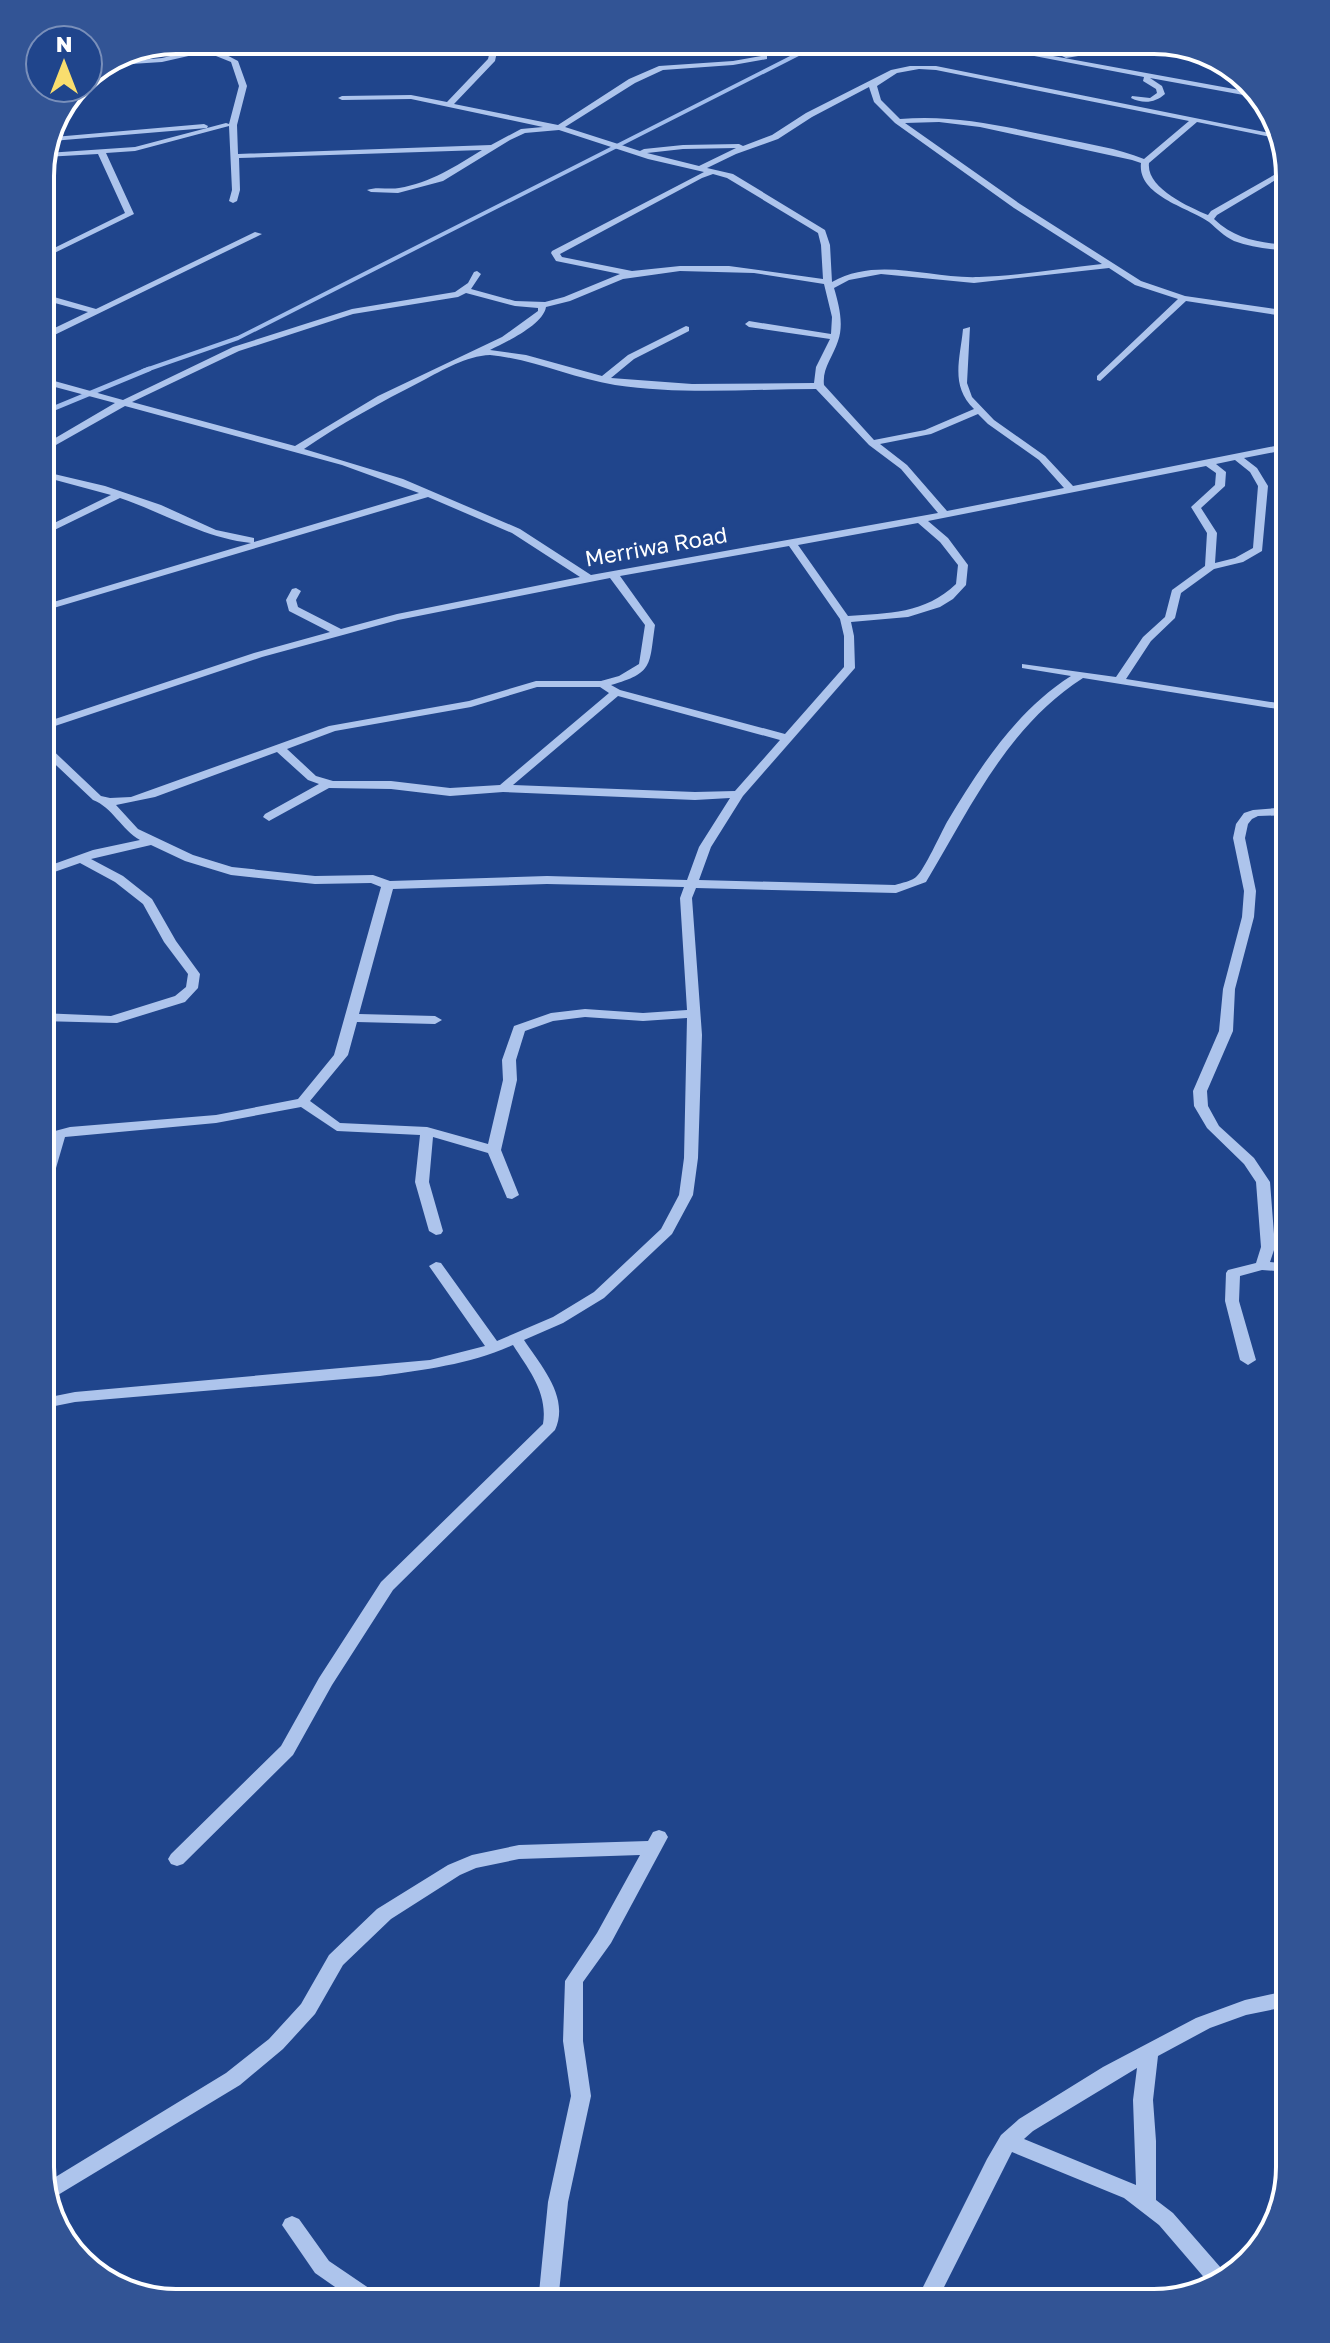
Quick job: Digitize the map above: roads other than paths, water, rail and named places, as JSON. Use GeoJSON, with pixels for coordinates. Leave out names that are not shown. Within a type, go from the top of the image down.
{"type":"FeatureCollection","features":[{"type":"Feature","properties":{"kind":"street"},"geometry":{"type":"LineString","coordinates":[[131,63],[190,54]]}},
{"type":"Feature","properties":{"kind":"street"},"geometry":{"type":"LineString","coordinates":[[219,54],[237,64],[243,90],[230,125],[236,156],[236,195],[233,201]]}},
{"type":"Feature","properties":{"kind":"street"},"geometry":{"type":"LineString","coordinates":[[450,104],[492,59],[493,54]]}},
{"type":"Feature","properties":{"kind":"street"},"geometry":{"type":"LineString","coordinates":[[1029,54],[1243,93]]}},
{"type":"Feature","properties":{"kind":"street"},"geometry":{"type":"LineString","coordinates":[[1055,54],[1079,54]]}},
{"type":"Feature","properties":{"kind":"street"},"geometry":{"type":"LineString","coordinates":[[371,190],[402,190],[440,179],[466,166],[491,147],[524,131],[559,128],[632,81],[662,68],[733,63],[764,57]]}},
{"type":"Feature","properties":{"kind":"street"},"geometry":{"type":"LineString","coordinates":[[701,168],[733,152],[778,136],[809,115],[890,72],[923,66],[1098,98],[1268,134]]}},
{"type":"Feature","properties":{"kind":"street"},"geometry":{"type":"LineString","coordinates":[[1098,98],[1151,100],[1161,94],[1159,88],[1141,75]]}},
{"type":"Feature","properties":{"kind":"street"},"geometry":{"type":"LineString","coordinates":[[876,81],[872,92],[881,106],[898,121],[1017,206],[1138,283],[1184,298],[1276,312]]}},
{"type":"Feature","properties":{"kind":"street"},"geometry":{"type":"LineString","coordinates":[[342,98],[411,97],[559,128],[621,148],[701,168],[742,183],[822,232],[827,242],[829,284],[836,308],[835,337],[818,374],[819,386],[872,443],[904,467],[944,514]]}},
{"type":"Feature","properties":{"kind":"street"},"geometry":{"type":"LineString","coordinates":[[898,121],[930,118],[963,121],[1112,152],[1145,162]]}},
{"type":"Feature","properties":{"kind":"street"},"geometry":{"type":"LineString","coordinates":[[1145,162],[1196,119]]}},
{"type":"Feature","properties":{"kind":"street"},"geometry":{"type":"LineString","coordinates":[[61,138],[230,125]]}},
{"type":"Feature","properties":{"kind":"street"},"geometry":{"type":"LineString","coordinates":[[56,155],[102,153],[178,140],[230,125]]}},
{"type":"Feature","properties":{"kind":"street"},"geometry":{"type":"LineString","coordinates":[[637,152],[683,147],[751,146]]}},
{"type":"Feature","properties":{"kind":"street"},"geometry":{"type":"LineString","coordinates":[[236,156],[491,147]]}},
{"type":"Feature","properties":{"kind":"street"},"geometry":{"type":"LineString","coordinates":[[54,251],[130,214],[102,153]]}},
{"type":"Feature","properties":{"kind":"street"},"geometry":{"type":"LineString","coordinates":[[1145,162],[1147,176],[1156,187],[1182,206],[1210,219],[1224,234],[1241,242],[1276,246]]}},
{"type":"Feature","properties":{"kind":"street"},"geometry":{"type":"LineString","coordinates":[[633,274],[559,259],[555,253],[699,176],[713,172]]}},
{"type":"Feature","properties":{"kind":"street"},"geometry":{"type":"LineString","coordinates":[[1210,219],[1214,213],[1276,176]]}},
{"type":"Feature","properties":{"kind":"street"},"geometry":{"type":"LineString","coordinates":[[54,332],[258,234]]}},
{"type":"Feature","properties":{"kind":"street"},"geometry":{"type":"LineString","coordinates":[[54,443],[121,404],[172,380],[174,371],[180,365],[225,354],[352,312],[428,300],[466,290],[542,306],[606,280],[671,268],[764,271],[829,284],[859,273],[926,274],[971,280],[1109,266]]}},
{"type":"Feature","properties":{"kind":"street"},"geometry":{"type":"LineString","coordinates":[[466,290],[477,274]]}},
{"type":"Feature","properties":{"kind":"street"},"geometry":{"type":"LineString","coordinates":[[1100,378],[1184,298]]}},
{"type":"Feature","properties":{"kind":"street"},"geometry":{"type":"LineString","coordinates":[[54,300],[97,312]]}},
{"type":"Feature","properties":{"kind":"street"},"geometry":{"type":"LineString","coordinates":[[296,450],[376,400],[527,324],[542,312],[542,306]]}},
{"type":"Feature","properties":{"kind":"street"},"geometry":{"type":"LineString","coordinates":[[749,324],[835,337]]}},
{"type":"Feature","properties":{"kind":"street"},"geometry":{"type":"LineString","coordinates":[[604,379],[631,357],[686,329]]}},
{"type":"Feature","properties":{"kind":"street"},"geometry":{"type":"LineString","coordinates":[[967,329],[962,383],[978,411],[1042,458],[1071,490]]}},
{"type":"Feature","properties":{"kind":"street"},"geometry":{"type":"LineString","coordinates":[[472,353],[506,353],[604,379],[640,384],[819,386]]}},
{"type":"Feature","properties":{"kind":"street"},"geometry":{"type":"LineString","coordinates":[[54,384],[365,469],[516,531],[589,579]]}},
{"type":"Feature","properties":{"kind":"street"},"geometry":{"type":"LineString","coordinates":[[872,443],[941,429],[978,411]]}},
{"type":"Feature","properties":{"kind":"street","name":"Merriwa Road"},"geometry":{"type":"LineString","coordinates":[[54,723],[258,655],[397,617],[1276,449]]}},
{"type":"Feature","properties":{"kind":"street"},"geometry":{"type":"LineString","coordinates":[[1120,680],[1147,639],[1170,618],[1176,592],[1210,567],[1239,560],[1258,549],[1263,486],[1254,470],[1237,457]]}},
{"type":"Feature","properties":{"kind":"street"},"geometry":{"type":"LineString","coordinates":[[1209,463],[1221,472],[1220,486],[1196,507],[1212,533],[1210,567]]}},
{"type":"Feature","properties":{"kind":"street"},"geometry":{"type":"LineString","coordinates":[[54,477],[157,507],[213,533],[259,541]]}},
{"type":"Feature","properties":{"kind":"street"},"geometry":{"type":"LineString","coordinates":[[54,605],[259,541],[429,493]]}},
{"type":"Feature","properties":{"kind":"street"},"geometry":{"type":"LineString","coordinates":[[54,527],[118,495]]}},
{"type":"Feature","properties":{"kind":"street"},"geometry":{"type":"LineString","coordinates":[[845,619],[917,613],[937,606],[961,585],[963,565],[944,540],[919,519]]}},
{"type":"Feature","properties":{"kind":"street"},"geometry":{"type":"LineString","coordinates":[[54,1401],[430,1365],[494,1348],[558,1320],[599,1295],[667,1231],[686,1195],[691,1142],[693,1014],[686,898],[705,847],[738,794],[850,668],[845,619],[791,542]]}},
{"type":"Feature","properties":{"kind":"street"},"geometry":{"type":"LineString","coordinates":[[107,803],[151,795],[342,726],[471,704],[536,684],[602,684],[636,672],[644,665],[650,625],[613,574]]}},
{"type":"Feature","properties":{"kind":"street"},"geometry":{"type":"LineString","coordinates":[[296,591],[291,600],[293,609],[338,632]]}},
{"type":"Feature","properties":{"kind":"street"},"geometry":{"type":"LineString","coordinates":[[1026,666],[1276,706]]}},
{"type":"Feature","properties":{"kind":"street"},"geometry":{"type":"LineString","coordinates":[[54,757],[97,798],[107,803],[134,832],[189,858],[231,871],[315,880],[373,879],[388,885],[547,880],[896,889],[914,885],[922,879],[973,790],[1009,739],[1039,705],[1066,682],[1082,674]]}},
{"type":"Feature","properties":{"kind":"street"},"geometry":{"type":"LineString","coordinates":[[602,684],[616,692],[785,738]]}},
{"type":"Feature","properties":{"kind":"street"},"geometry":{"type":"LineString","coordinates":[[503,788],[616,692]]}},
{"type":"Feature","properties":{"kind":"street"},"geometry":{"type":"LineString","coordinates":[[278,747],[312,778],[326,785],[391,785],[450,792],[503,788],[695,796],[738,794]]}},
{"type":"Feature","properties":{"kind":"street"},"geometry":{"type":"LineString","coordinates":[[269,817],[326,785]]}},
{"type":"Feature","properties":{"kind":"street"},"geometry":{"type":"LineString","coordinates":[[1262,1266],[1268,1247],[1263,1182],[1249,1161],[1214,1128],[1201,1106],[1200,1093],[1226,1031],[1229,989],[1248,917],[1250,891],[1239,838],[1242,824],[1248,816],[1276,812]]}},
{"type":"Feature","properties":{"kind":"street"},"geometry":{"type":"LineString","coordinates":[[54,868],[152,841]]}},
{"type":"Feature","properties":{"kind":"street"},"geometry":{"type":"LineString","coordinates":[[54,1018],[112,1020],[180,999],[192,988],[194,974],[170,942],[148,902],[119,879],[81,859]]}},
{"type":"Feature","properties":{"kind":"street"},"geometry":{"type":"LineString","coordinates":[[54,1134],[207,1122],[257,1115],[303,1102],[314,1083],[328,1073],[341,1055],[388,885]]}},
{"type":"Feature","properties":{"kind":"street"},"geometry":{"type":"LineString","coordinates":[[512,1195],[494,1150],[510,1080],[509,1060],[519,1029],[551,1017],[585,1013],[643,1017],[693,1014]]}},
{"type":"Feature","properties":{"kind":"street"},"geometry":{"type":"LineString","coordinates":[[350,1018],[435,1020]]}},
{"type":"Feature","properties":{"kind":"street"},"geometry":{"type":"LineString","coordinates":[[303,1102],[337,1127],[427,1131],[494,1150]]}},
{"type":"Feature","properties":{"kind":"street"},"geometry":{"type":"LineString","coordinates":[[427,1131],[422,1182],[436,1231]]}},
{"type":"Feature","properties":{"kind":"street"},"geometry":{"type":"LineString","coordinates":[[54,1153],[60,1134]]}},
{"type":"Feature","properties":{"kind":"street"},"geometry":{"type":"LineString","coordinates":[[436,1266],[494,1348]]}},
{"type":"Feature","properties":{"kind":"street"},"geometry":{"type":"LineString","coordinates":[[1248,1360],[1230,1284],[1233,1273],[1238,1269],[1276,1267]]}},
{"type":"Feature","properties":{"kind":"street"},"geometry":{"type":"LineString","coordinates":[[177,1859],[287,1750],[325,1682],[387,1586],[550,1426],[554,1410],[550,1396],[516,1339]]}},
{"type":"Feature","properties":{"kind":"street"},"geometry":{"type":"LineString","coordinates":[[56,2187],[191,2107],[243,2071],[276,2044],[308,2009],[336,1960],[384,1914],[454,1870],[472,1862],[519,1852],[655,1842],[604,1938],[574,1981],[573,2041],[581,2096],[558,2202],[549,2289]]}},
{"type":"Feature","properties":{"kind":"street"},"geometry":{"type":"LineString","coordinates":[[932,2289],[1008,2141],[1026,2125],[1059,2103],[1203,2023],[1276,2001]]}},
{"type":"Feature","properties":{"kind":"street"},"geometry":{"type":"LineString","coordinates":[[1146,2202],[1143,2100],[1149,2052]]}},
{"type":"Feature","properties":{"kind":"street"},"geometry":{"type":"LineString","coordinates":[[1008,2141],[1116,2183],[1146,2202],[1185,2239],[1213,2273]]}},
{"type":"Feature","properties":{"kind":"street"},"geometry":{"type":"LineString","coordinates":[[292,2225],[322,2267],[354,2289]]}},
{"type":"Feature","properties":{"kind":"waterway"},"geometry":{"type":"LineString","coordinates":[[143,371],[238,338],[798,54]]}},
{"type":"Feature","properties":{"kind":"waterway"},"geometry":{"type":"LineString","coordinates":[[54,408],[149,369]]}}]}
